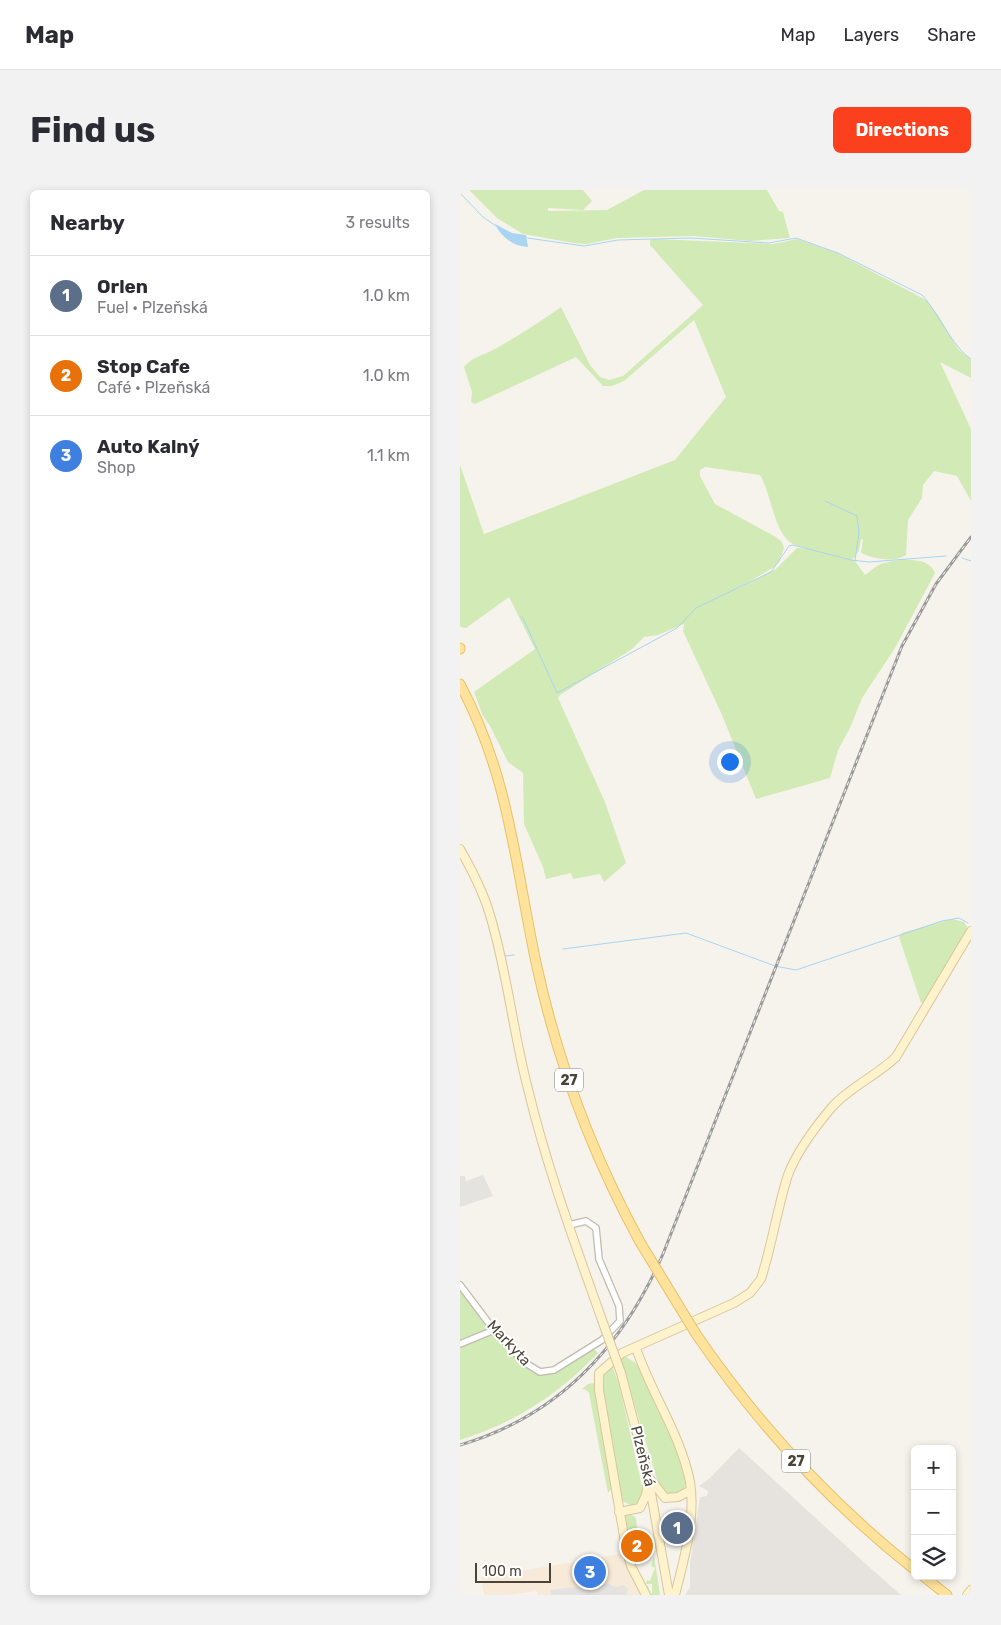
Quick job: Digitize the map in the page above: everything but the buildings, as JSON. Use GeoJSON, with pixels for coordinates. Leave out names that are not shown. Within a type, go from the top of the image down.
{"type":"FeatureCollection","features":[{"type":"Feature","properties":{"kind":"main road","name":"27"},"geometry":{"type":"LineString","coordinates":[[460,684],[485,737],[502,786],[537,969],[562,1058],[596,1152],[640,1242],[696,1334],[747,1403],[804,1469],[848,1513],[911,1567]]}},
{"type":"Feature","properties":{"kind":"main road","name":"Plzeňská"},"geometry":{"type":"LineString","coordinates":[[460,849],[480,887],[490,913],[528,1092],[569,1224],[620,1373],[648,1476],[669,1595]]}},
{"type":"Feature","properties":{"kind":"main road"},"geometry":{"type":"LineString","coordinates":[[646,1595],[628,1557],[598,1377],[609,1362],[622,1354],[734,1303],[750,1293],[761,1279],[788,1174],[798,1154],[832,1107],[844,1096],[882,1071],[896,1057],[971,931]]}},
{"type":"Feature","properties":{"kind":"main road"},"geometry":{"type":"LineString","coordinates":[[636,1348],[648,1381],[680,1448],[691,1490],[690,1524],[675,1595]]}},
{"type":"Feature","properties":{"kind":"main road"},"geometry":{"type":"LineString","coordinates":[[648,1476],[665,1498],[678,1497],[691,1490]]}},
{"type":"Feature","properties":{"kind":"main road"},"geometry":{"type":"LineString","coordinates":[[619,1512],[640,1508],[646,1495],[648,1476]]}},
{"type":"Feature","properties":{"kind":"main road"},"geometry":{"type":"LineString","coordinates":[[928,1580],[947,1594]]}},
{"type":"Feature","properties":{"kind":"main road"},"geometry":{"type":"LineString","coordinates":[[966,1595],[971,1590]]}},
{"type":"Feature","properties":{"kind":"street","name":"Markyta"},"geometry":{"type":"LineString","coordinates":[[460,1285],[494,1330],[524,1362],[540,1372],[554,1370],[595,1344],[618,1325],[621,1312],[599,1259],[596,1228],[586,1221],[569,1224]]}},
{"type":"Feature","properties":{"kind":"street"},"geometry":{"type":"LineString","coordinates":[[460,1344],[494,1330]]}},
{"type":"Feature","properties":{"kind":"shaded area"},"geometry":{"type":"Polygon","coordinates":[[[483,1175],[493,1196],[460,1207],[460,1176],[465,1176],[466,1181],[483,1175]]]}},
{"type":"Feature","properties":{"kind":"shaded area"},"geometry":{"type":"Polygon","coordinates":[[[739,1448],[901,1595],[685,1595],[690,1587],[690,1564],[700,1497],[707,1496],[708,1491],[699,1486],[710,1478],[739,1448]]]}},
{"type":"Feature","properties":{"kind":"shaded area"},"geometry":{"type":"Polygon","coordinates":[[[620,1554],[641,1595],[538,1595],[537,1591],[509,1595],[484,1595],[481,1578],[620,1554]]]}},
{"type":"Feature","properties":{"kind":"shaded area"},"geometry":{"type":"Polygon","coordinates":[[[608,1583],[615,1587],[624,1585],[628,1589],[626,1595],[551,1595],[550,1590],[608,1583]]]}},
{"type":"Feature","properties":{"kind":"green space"},"geometry":{"type":"Polygon","coordinates":[[[469,190],[583,190],[592,201],[583,210],[548,208],[548,211],[607,210],[644,190],[767,190],[779,211],[783,212],[790,238],[750,241],[693,236],[617,238],[586,244],[574,243],[523,234],[497,218],[469,190]]]}},
{"type":"Feature","properties":{"kind":"green space"},"geometry":{"type":"Polygon","coordinates":[[[797,239],[837,253],[926,300],[938,315],[958,349],[971,360],[971,378],[940,362],[971,429],[971,501],[957,476],[934,471],[923,485],[922,498],[908,520],[906,555],[890,559],[866,555],[861,553],[863,540],[861,539],[859,551],[852,560],[855,561],[865,575],[881,564],[903,560],[926,563],[932,567],[935,573],[895,648],[862,698],[850,728],[838,750],[830,778],[756,799],[722,715],[683,631],[684,624],[658,635],[644,637],[632,649],[560,695],[558,698],[605,802],[626,863],[604,882],[600,874],[573,879],[571,873],[546,879],[543,867],[524,824],[523,773],[508,762],[483,716],[474,692],[535,649],[509,597],[466,628],[460,627],[460,465],[484,534],[675,460],[726,397],[694,320],[624,381],[612,386],[603,386],[576,357],[475,404],[471,402],[472,392],[464,367],[478,356],[512,339],[561,307],[590,365],[600,377],[609,380],[623,376],[703,305],[650,245],[650,240],[773,244],[797,239]],[[705,467],[700,470],[700,476],[715,504],[776,537],[782,542],[784,548],[779,562],[774,567],[732,592],[776,569],[797,548],[810,549],[791,543],[780,530],[760,475],[705,467]]]}},
{"type":"Feature","properties":{"kind":"green space"},"geometry":{"type":"Polygon","coordinates":[[[952,919],[964,922],[967,927],[966,931],[924,1002],[921,1003],[899,937],[902,933],[952,919]]]}},
{"type":"Feature","properties":{"kind":"green space"},"geometry":{"type":"Polygon","coordinates":[[[460,1285],[528,1368],[539,1374],[594,1349],[598,1353],[568,1382],[535,1406],[499,1425],[460,1440],[460,1285]]]}},
{"type":"Feature","properties":{"kind":"green space"},"geometry":{"type":"Polygon","coordinates":[[[626,1357],[637,1364],[679,1456],[686,1484],[683,1490],[676,1494],[667,1496],[661,1493],[621,1359],[626,1357]]]}},
{"type":"Feature","properties":{"kind":"green space"},"geometry":{"type":"Polygon","coordinates":[[[612,1366],[619,1384],[643,1491],[639,1503],[630,1505],[621,1500],[601,1391],[604,1373],[612,1366]]]}},
{"type":"Feature","properties":{"kind":"green space"},"geometry":{"type":"Polygon","coordinates":[[[594,1383],[612,1481],[612,1488],[608,1493],[589,1393],[582,1389],[588,1384],[594,1383]]]}},
{"type":"Feature","properties":{"kind":"green space"},"geometry":{"type":"Polygon","coordinates":[[[629,1513],[636,1518],[638,1540],[631,1542],[632,1546],[629,1547],[624,1517],[629,1513]]]}},
{"type":"Feature","properties":{"kind":"green space"},"geometry":{"type":"Polygon","coordinates":[[[654,1556],[660,1595],[649,1595],[646,1588],[648,1585],[650,1594],[652,1593],[652,1584],[646,1584],[647,1580],[650,1581],[655,1568],[651,1566],[654,1556]]]}},
{"type":"Feature","properties":{"kind":"water"},"geometry":{"type":"Polygon","coordinates":[[[495,224],[512,233],[526,235],[528,247],[517,245],[508,240],[495,224]]]}},
{"type":"Feature","properties":{"kind":"waterway"},"geometry":{"type":"LineString","coordinates":[[460,193],[483,217],[496,226]]}},
{"type":"Feature","properties":{"kind":"waterway"},"geometry":{"type":"LineString","coordinates":[[527,238],[584,246],[618,240],[691,238],[769,243],[796,238],[838,253],[922,295],[958,347],[971,359]]}},
{"type":"Feature","properties":{"kind":"waterway"},"geometry":{"type":"LineString","coordinates":[[825,501],[857,516],[859,533],[855,560]]}},
{"type":"Feature","properties":{"kind":"waterway"},"geometry":{"type":"LineString","coordinates":[[520,616],[523,618],[557,693],[677,628],[696,608],[771,572],[789,546],[793,545],[851,560],[869,562],[946,556]]}},
{"type":"Feature","properties":{"kind":"waterway"},"geometry":{"type":"LineString","coordinates":[[962,558],[971,561]]}},
{"type":"Feature","properties":{"kind":"waterway"},"geometry":{"type":"LineString","coordinates":[[563,949],[686,933],[775,966],[796,970],[942,921],[959,918],[968,923]]}},
{"type":"Feature","properties":{"kind":"waterway"},"geometry":{"type":"LineString","coordinates":[[505,956],[514,955]]}},
{"type":"Feature","properties":{"kind":"railway"},"geometry":{"type":"LineString","coordinates":[[460,1445],[496,1432],[528,1416],[557,1396],[584,1373],[607,1347],[628,1319],[647,1287],[663,1254],[902,646],[936,584],[971,537]]}},
{"type":"Feature","properties":{"kind":"place","name":"Orlen"},"geometry":{"type":"Point","coordinates":[677,1528]}},
{"type":"Feature","properties":{"kind":"place","name":"Stop Cafe"},"geometry":{"type":"Point","coordinates":[637,1546]}},
{"type":"Feature","properties":{"kind":"place","name":"Auto Kalný"},"geometry":{"type":"Point","coordinates":[590,1572]}}]}
